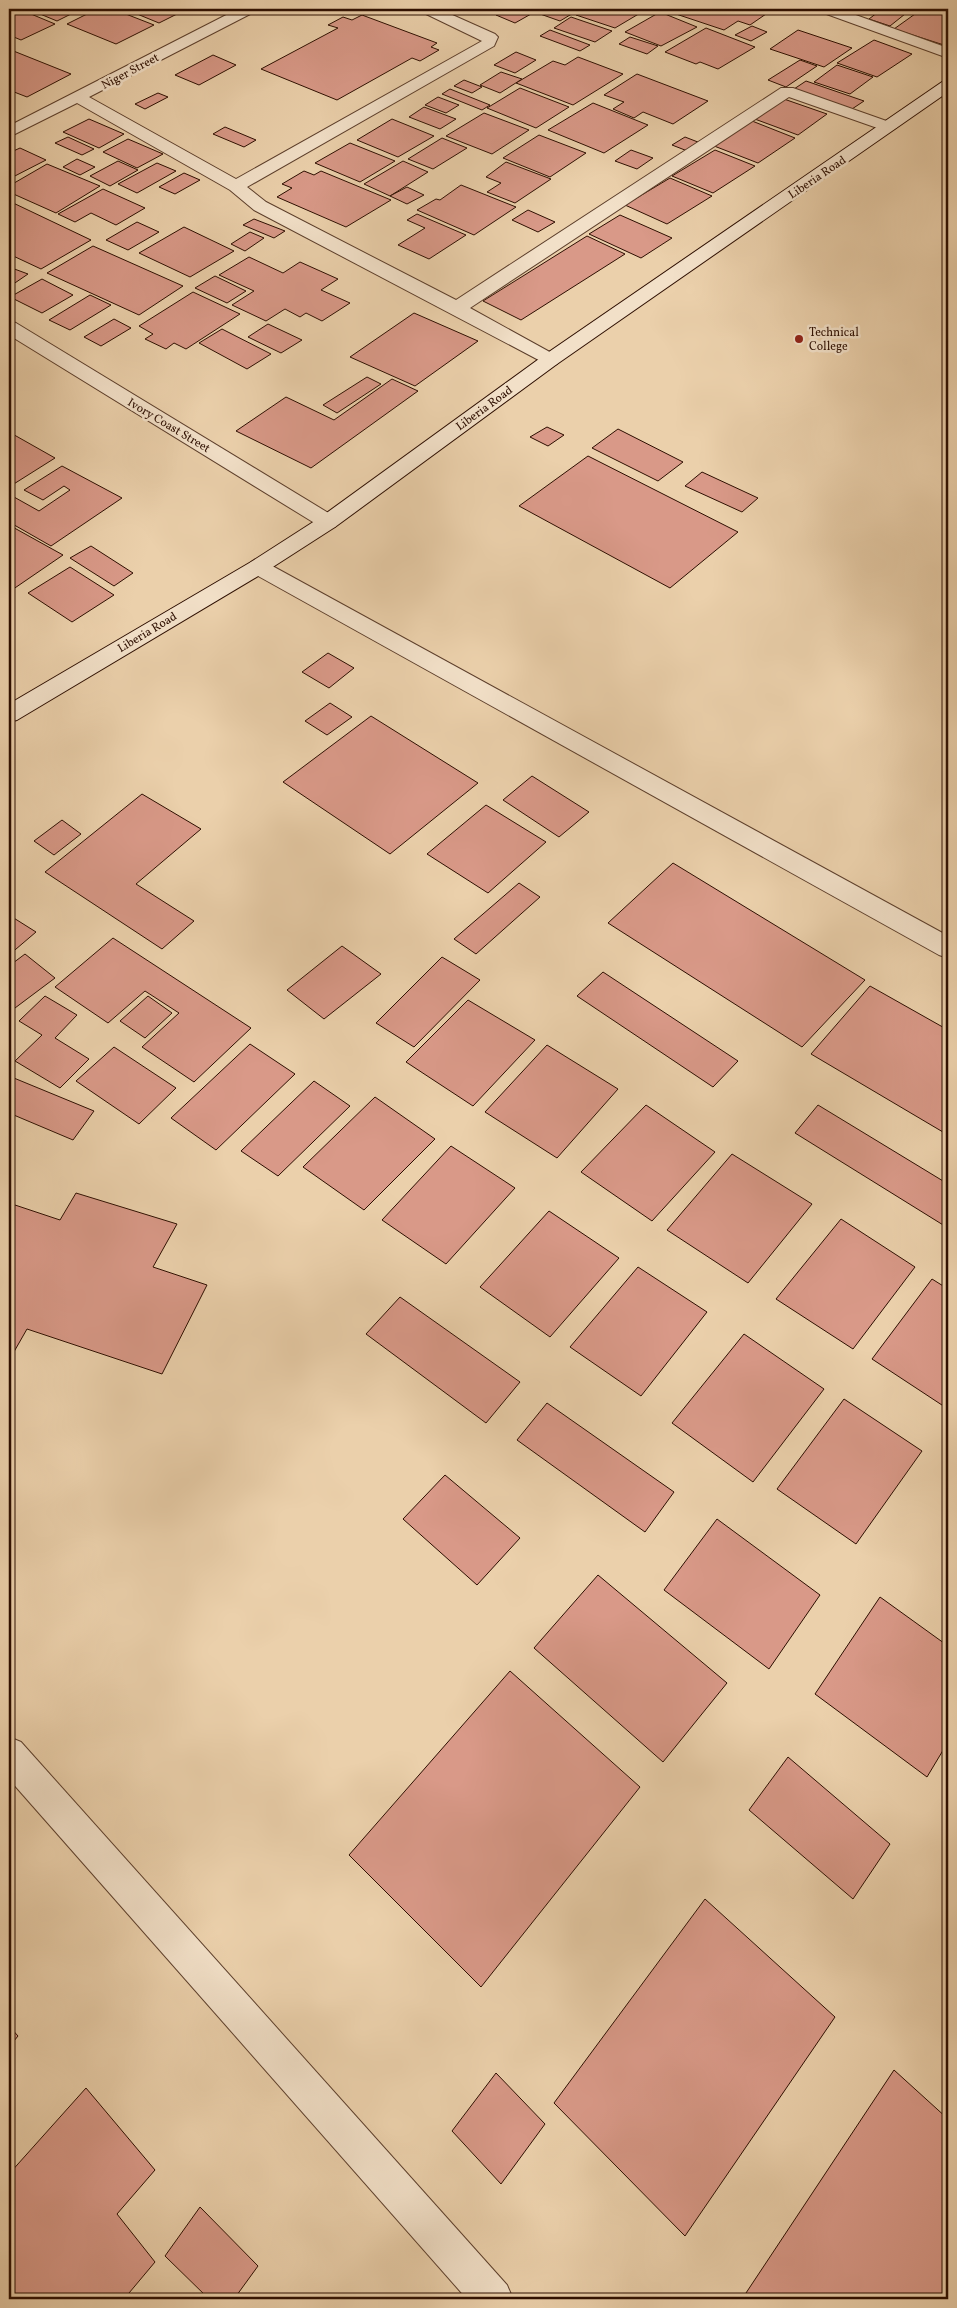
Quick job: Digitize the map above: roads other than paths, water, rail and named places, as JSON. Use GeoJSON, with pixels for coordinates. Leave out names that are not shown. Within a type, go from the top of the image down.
{"type":"FeatureCollection","features":[{"type":"Feature","properties":{"kind":"street","name":"Niger Street"},"geometry":{"type":"LineString","coordinates":[[9,132],[79,98],[249,9]]}},
{"type":"Feature","properties":{"kind":"street"},"geometry":{"type":"LineString","coordinates":[[236,186],[489,43],[490,37],[479,30],[427,9]]}},
{"type":"Feature","properties":{"kind":"street"},"geometry":{"type":"LineString","coordinates":[[826,9],[948,53]]}},
{"type":"Feature","properties":{"kind":"street","name":"Liberia Road"},"geometry":{"type":"LineString","coordinates":[[9,714],[258,567],[328,522],[550,360],[948,85]]}},
{"type":"Feature","properties":{"kind":"street"},"geometry":{"type":"LineString","coordinates":[[457,308],[787,91],[889,127]]}},
{"type":"Feature","properties":{"kind":"street"},"geometry":{"type":"LineString","coordinates":[[79,98],[236,186],[260,206],[457,308],[550,360]]}},
{"type":"Feature","properties":{"kind":"street"},"geometry":{"type":"LineString","coordinates":[[17,112],[34,120]]}},
{"type":"Feature","properties":{"kind":"street","name":"Ivory Coast Street"},"geometry":{"type":"LineString","coordinates":[[9,327],[328,522]]}},
{"type":"Feature","properties":{"kind":"street"},"geometry":{"type":"LineString","coordinates":[[258,567],[948,948]]}},
{"type":"Feature","properties":{"kind":"street"},"geometry":{"type":"LineString","coordinates":[[9,1754],[493,2299]]}},
{"type":"Feature","properties":{"kind":"place","name":"Technical College"},"geometry":{"type":"Point","coordinates":[799,339]}}]}
